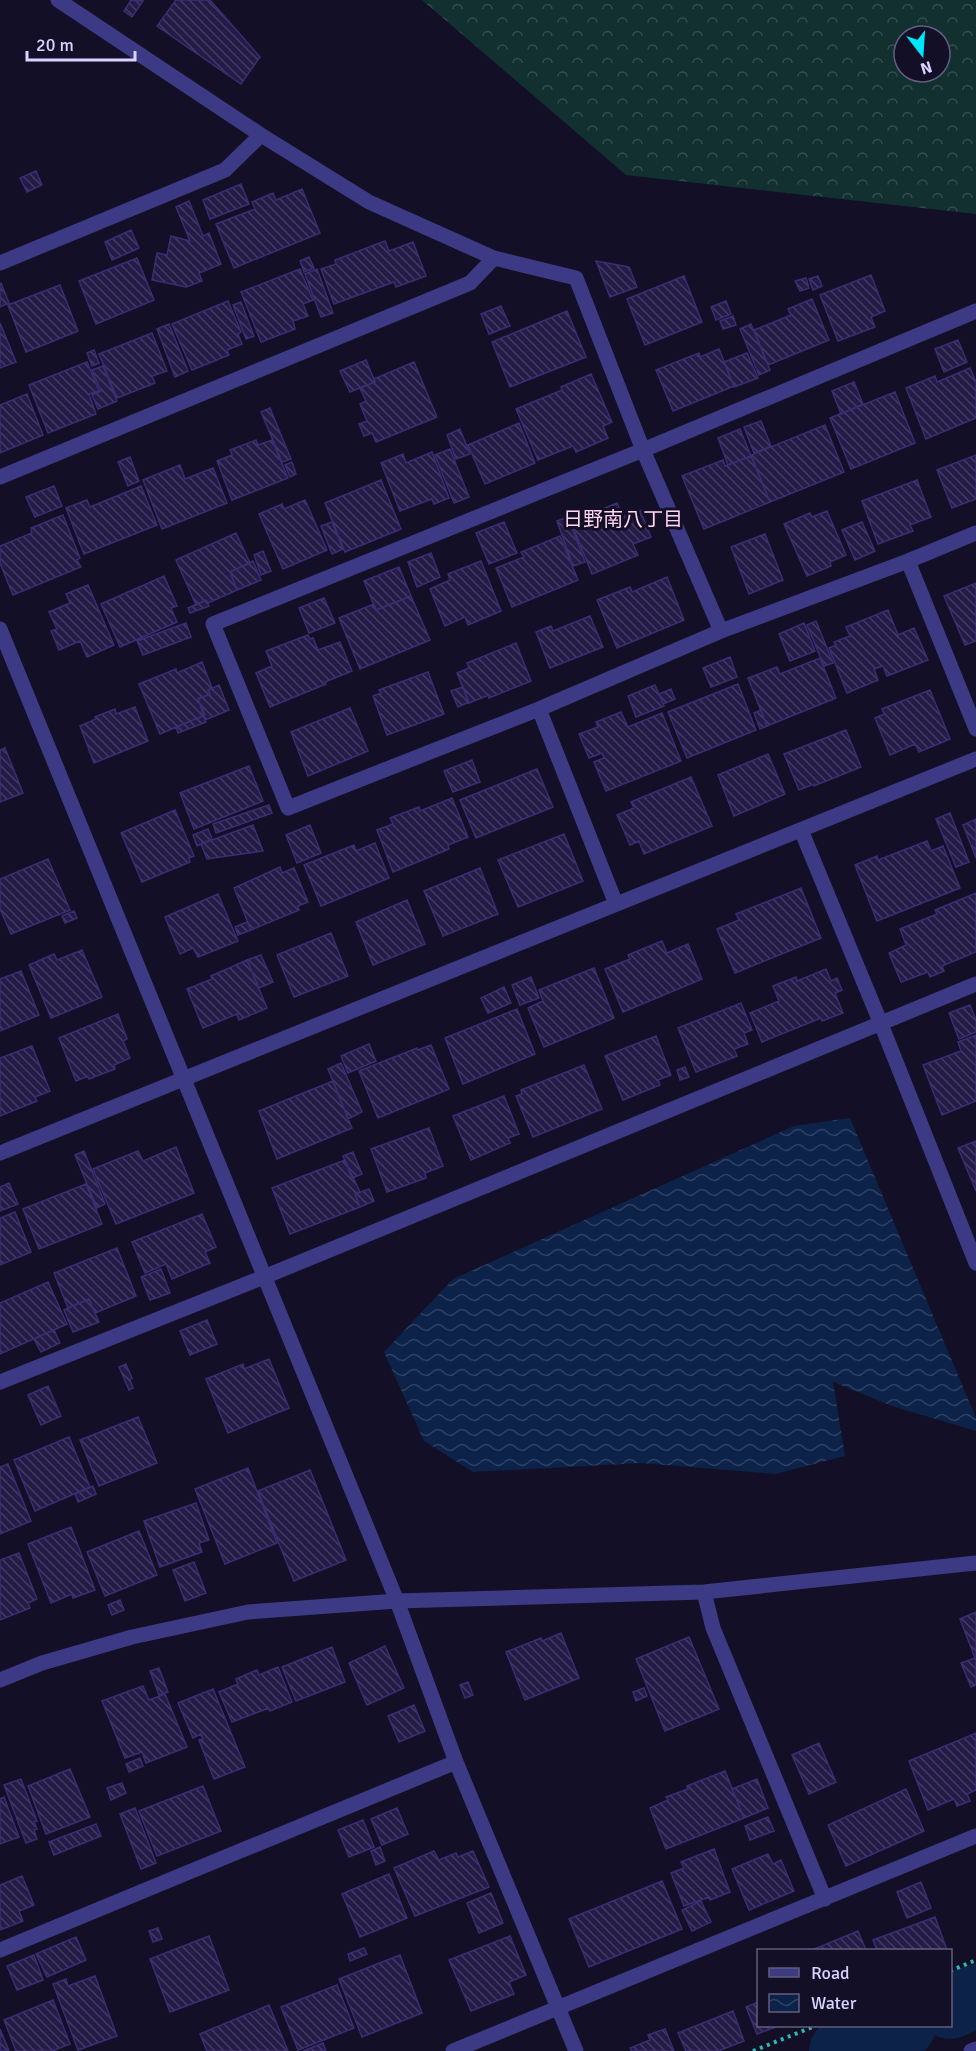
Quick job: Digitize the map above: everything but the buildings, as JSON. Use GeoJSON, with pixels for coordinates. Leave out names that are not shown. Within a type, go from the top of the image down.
{"type":"FeatureCollection","features":[{"type":"Feature","properties":{"kind":"street"},"geometry":{"type":"LineString","coordinates":[[58,0],[261,135],[369,202],[494,258],[576,278],[643,450],[722,631]]}},
{"type":"Feature","properties":{"kind":"street"},"geometry":{"type":"LineString","coordinates":[[0,263],[225,171],[261,135]]}},
{"type":"Feature","properties":{"kind":"street"},"geometry":{"type":"LineString","coordinates":[[0,477],[470,284],[494,258]]}},
{"type":"Feature","properties":{"kind":"street"},"geometry":{"type":"LineString","coordinates":[[976,311],[643,450],[213,624],[288,808],[539,709],[722,631],[976,533]]}},
{"type":"Feature","properties":{"kind":"street"},"geometry":{"type":"LineString","coordinates":[[908,561],[976,729]]}},
{"type":"Feature","properties":{"kind":"street"},"geometry":{"type":"LineString","coordinates":[[0,629],[397,1601],[456,1762],[576,2051]]}},
{"type":"Feature","properties":{"kind":"street"},"geometry":{"type":"LineString","coordinates":[[539,709],[615,904]]}},
{"type":"Feature","properties":{"kind":"street"},"geometry":{"type":"LineString","coordinates":[[0,1153],[976,759]]}},
{"type":"Feature","properties":{"kind":"street"},"geometry":{"type":"LineString","coordinates":[[801,830],[976,1263]]}},
{"type":"Feature","properties":{"kind":"street"},"geometry":{"type":"LineString","coordinates":[[0,1382],[976,984]]}},
{"type":"Feature","properties":{"kind":"street"},"geometry":{"type":"LineString","coordinates":[[0,1680],[42,1663],[132,1637],[248,1612],[397,1601],[704,1592],[976,1563]]}},
{"type":"Feature","properties":{"kind":"street"},"geometry":{"type":"LineString","coordinates":[[704,1592],[713,1628],[825,1899]]}},
{"type":"Feature","properties":{"kind":"street"},"geometry":{"type":"LineString","coordinates":[[0,1950],[456,1762]]}},
{"type":"Feature","properties":{"kind":"street"},"geometry":{"type":"LineString","coordinates":[[453,2051],[976,1836]]}},
{"type":"Feature","properties":{"kind":"street"},"geometry":{"type":"LineString","coordinates":[[971,2051],[976,2049]]}},
{"type":"Feature","properties":{"kind":"path"},"geometry":{"type":"LineString","coordinates":[[952,1971],[976,1960]]}},
{"type":"Feature","properties":{"kind":"path"},"geometry":{"type":"LineString","coordinates":[[753,2051],[810,2027]]}},
{"type":"Feature","properties":{"kind":"green space"},"geometry":{"type":"Polygon","coordinates":[[[422,0],[976,0],[976,214],[626,175],[422,0]]]}},
{"type":"Feature","properties":{"kind":"water"},"geometry":{"type":"Polygon","coordinates":[[[850,1118],[976,1418],[976,1431],[892,1406],[833,1382],[845,1456],[775,1474],[641,1463],[473,1472],[424,1441],[384,1352],[453,1279],[794,1126],[850,1118]]]}},
{"type":"Feature","properties":{"kind":"waterway"},"geometry":{"type":"LineString","coordinates":[[952,2006],[976,1996]]}},
{"type":"Feature","properties":{"kind":"waterway"},"geometry":{"type":"LineString","coordinates":[[841,2051],[901,2027]]}},
{"type":"Feature","properties":{"kind":"district","name":"日野南八丁目"},"geometry":{"type":"Point","coordinates":[623,519]}}]}
